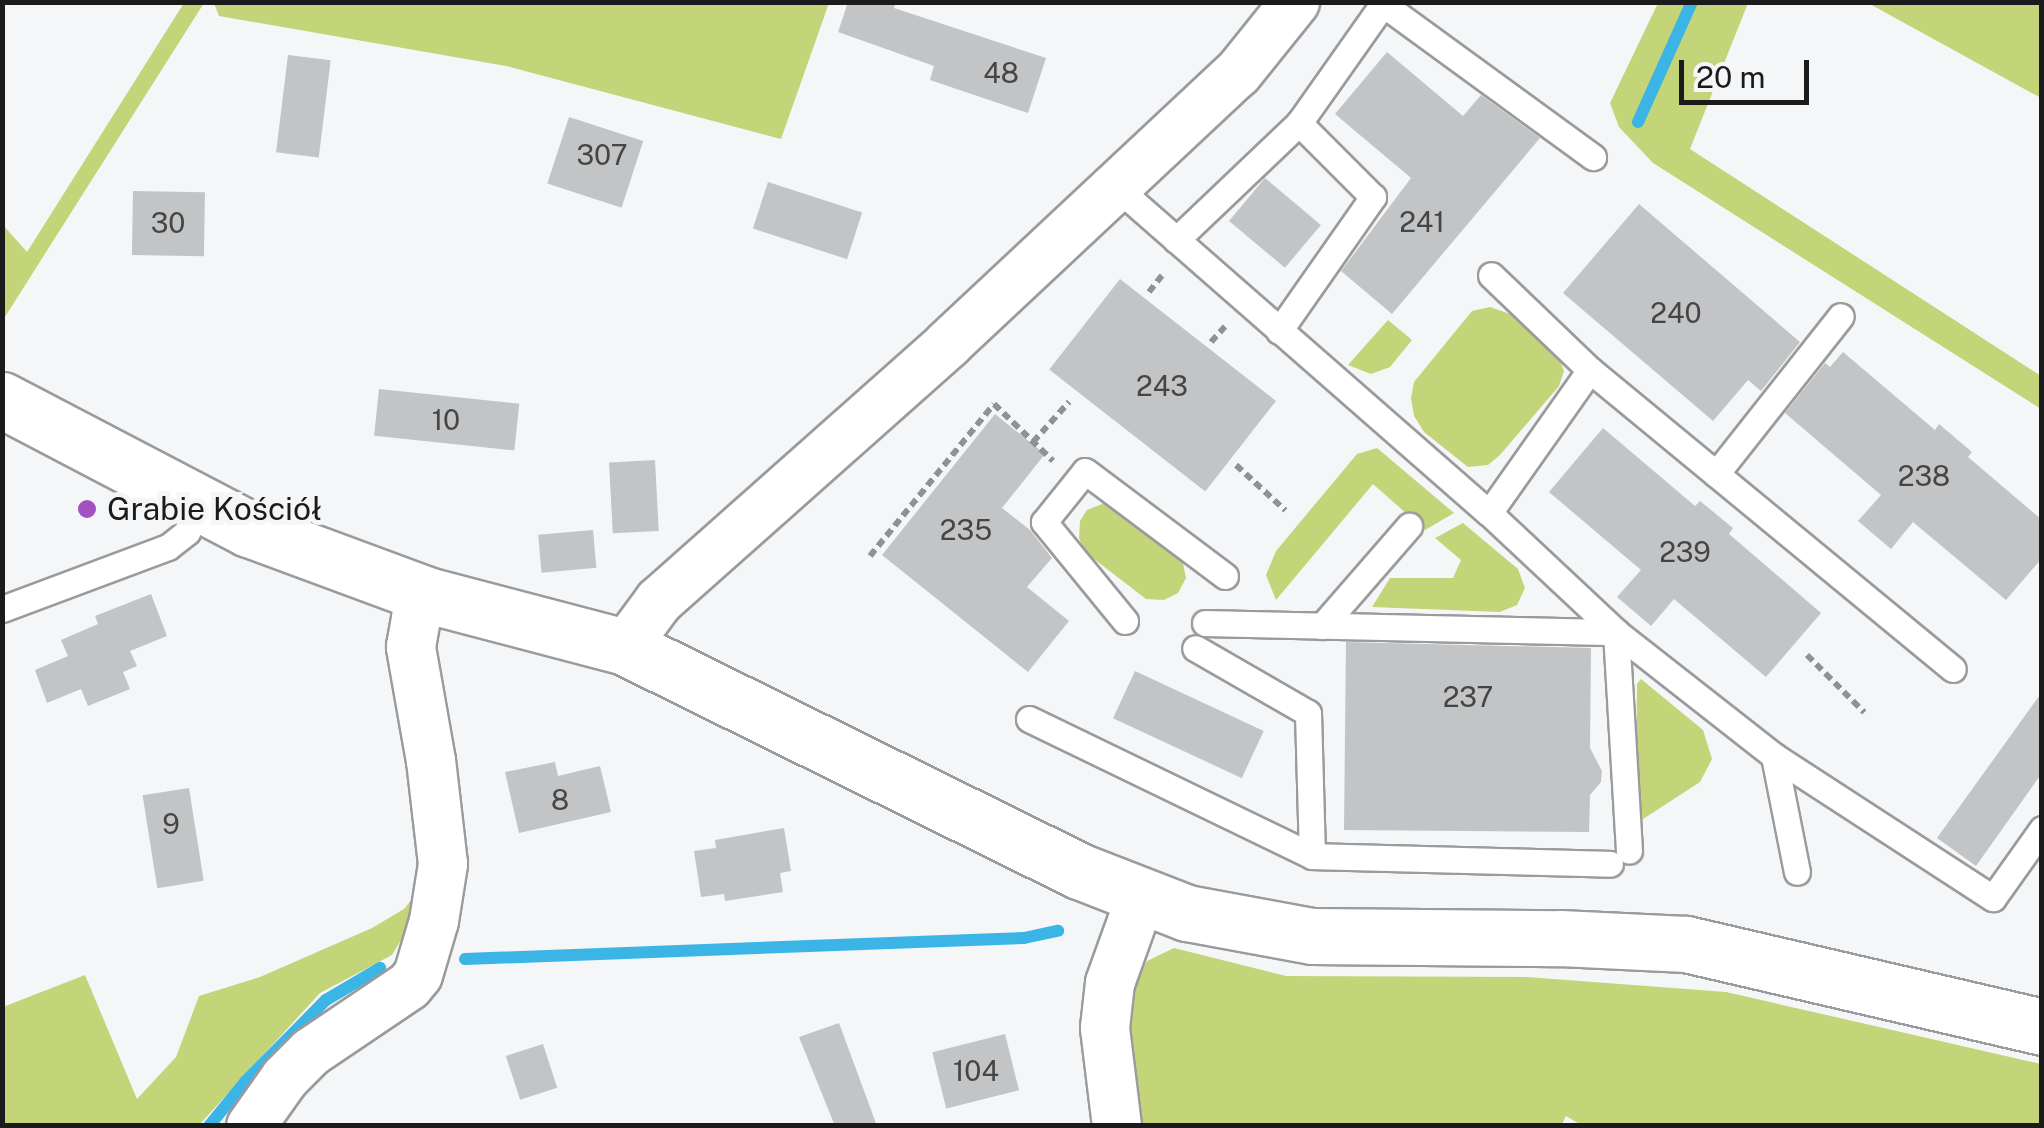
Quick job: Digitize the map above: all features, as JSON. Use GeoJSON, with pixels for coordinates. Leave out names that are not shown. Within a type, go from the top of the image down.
{"type":"FeatureCollection","features":[{"type":"Feature","properties":{"kind":"street"},"geometry":{"type":"LineString","coordinates":[[625,647],[659,602],[948,344],[1238,73],[1296,2]]}},
{"type":"Feature","properties":{"kind":"street"},"geometry":{"type":"LineString","coordinates":[[2,400],[249,530],[427,595],[625,647],[1141,897],[1221,922],[1312,936],[1560,938],[1686,944],[2042,1027]]}},
{"type":"Feature","properties":{"kind":"street"},"geometry":{"type":"LineString","coordinates":[[252,1126],[285,1078],[310,1052],[409,986],[418,975],[439,902],[443,864],[432,760],[411,647],[416,618],[427,595]]}},
{"type":"Feature","properties":{"kind":"street"},"geometry":{"type":"LineString","coordinates":[[1117,1126],[1105,1028],[1110,982],[1141,897]]}},
{"type":"Feature","properties":{"kind":"lane"},"geometry":{"type":"LineString","coordinates":[[1176,240],[1298,122],[1383,4],[1593,157]]}},
{"type":"Feature","properties":{"kind":"lane"},"geometry":{"type":"LineString","coordinates":[[1279,330],[1373,197],[1298,122]]}},
{"type":"Feature","properties":{"kind":"lane"},"geometry":{"type":"LineString","coordinates":[[1114,185],[1489,513],[1616,632],[1774,756],[1993,898],[2042,829]]}},
{"type":"Feature","properties":{"kind":"lane"},"geometry":{"type":"LineString","coordinates":[[1491,275],[1590,370],[1953,669]]}},
{"type":"Feature","properties":{"kind":"lane"},"geometry":{"type":"LineString","coordinates":[[1716,474],[1841,316]]}},
{"type":"Feature","properties":{"kind":"lane"},"geometry":{"type":"LineString","coordinates":[[1489,513],[1590,370]]}},
{"type":"Feature","properties":{"kind":"lane"},"geometry":{"type":"LineString","coordinates":[[1125,621],[1044,522],[1085,471],[1225,576]]}},
{"type":"Feature","properties":{"kind":"lane"},"geometry":{"type":"LineString","coordinates":[[2,609],[168,547],[187,532],[200,506]]}},
{"type":"Feature","properties":{"kind":"lane"},"geometry":{"type":"LineString","coordinates":[[1322,626],[1410,526]]}},
{"type":"Feature","properties":{"kind":"lane"},"geometry":{"type":"LineString","coordinates":[[1206,623],[1616,632]]}},
{"type":"Feature","properties":{"kind":"lane"},"geometry":{"type":"LineString","coordinates":[[1029,720],[1312,856],[1620,857],[1616,632]]}},
{"type":"Feature","properties":{"kind":"lane"},"geometry":{"type":"LineString","coordinates":[[1195,648],[1308,713],[1312,856]]}},
{"type":"Feature","properties":{"kind":"lane"},"geometry":{"type":"LineString","coordinates":[[1774,756],[1796,872]]}},
{"type":"Feature","properties":{"kind":"path"},"geometry":{"type":"LineString","coordinates":[[1034,442],[1069,402]]}},
{"type":"Feature","properties":{"kind":"path"},"geometry":{"type":"LineString","coordinates":[[870,556],[994,404],[1076,483]]}},
{"type":"Feature","properties":{"kind":"path"},"geometry":{"type":"LineString","coordinates":[[1236,465],[1284,510]]}},
{"type":"Feature","properties":{"kind":"path"},"geometry":{"type":"LineString","coordinates":[[1807,655],[1864,712]]}},
{"type":"Feature","properties":{"kind":"green space"},"geometry":{"type":"Polygon","coordinates":[[[214,2],[829,3],[781,139],[506,66],[219,16],[214,2]]]}},
{"type":"Feature","properties":{"kind":"green space"},"geometry":{"type":"Polygon","coordinates":[[[184,3],[204,3],[3,320],[3,225],[27,252],[184,3]]]}},
{"type":"Feature","properties":{"kind":"green space"},"geometry":{"type":"Polygon","coordinates":[[[1658,3],[1748,3],[1690,149],[2041,376],[2041,409],[1653,163],[1619,127],[1610,103],[1658,3]]]}},
{"type":"Feature","properties":{"kind":"green space"},"geometry":{"type":"Polygon","coordinates":[[[1868,3],[2041,3],[2041,98],[1868,3]]]}},
{"type":"Feature","properties":{"kind":"green space"},"geometry":{"type":"Polygon","coordinates":[[[1490,307],[1513,315],[1557,353],[1564,371],[1559,386],[1500,455],[1488,465],[1468,467],[1424,432],[1414,416],[1411,398],[1414,382],[1472,311],[1490,307]]]}},
{"type":"Feature","properties":{"kind":"green space"},"geometry":{"type":"Polygon","coordinates":[[[1388,320],[1412,340],[1390,367],[1371,374],[1348,365],[1388,320]]]}},
{"type":"Feature","properties":{"kind":"green space"},"geometry":{"type":"Polygon","coordinates":[[[1377,448],[1454,513],[1425,530],[1373,484],[1276,600],[1266,575],[1276,551],[1357,454],[1377,448]]]}},
{"type":"Feature","properties":{"kind":"green space"},"geometry":{"type":"Polygon","coordinates":[[[1107,502],[1182,559],[1186,578],[1178,593],[1164,600],[1146,599],[1085,552],[1079,538],[1080,521],[1087,510],[1107,502]]]}},
{"type":"Feature","properties":{"kind":"green space"},"geometry":{"type":"Polygon","coordinates":[[[1463,523],[1518,569],[1525,588],[1517,605],[1500,612],[1372,607],[1390,578],[1453,578],[1461,560],[1435,538],[1463,523]]]}},
{"type":"Feature","properties":{"kind":"green space"},"geometry":{"type":"Polygon","coordinates":[[[1641,679],[1703,730],[1712,759],[1700,782],[1640,821],[1636,816],[1637,684],[1641,679]]]}},
{"type":"Feature","properties":{"kind":"green space"},"geometry":{"type":"Polygon","coordinates":[[[420,889],[411,923],[392,955],[320,993],[199,1125],[3,1126],[3,1007],[85,975],[137,1099],[176,1057],[199,996],[260,977],[372,928],[404,909],[420,889]]]}},
{"type":"Feature","properties":{"kind":"green space"},"geometry":{"type":"Polygon","coordinates":[[[1174,948],[1286,976],[1527,977],[1726,992],[2041,1064],[2041,1125],[1583,1126],[1566,1116],[1561,1126],[1137,1125],[1125,1013],[1133,983],[1147,961],[1174,948]]]}},
{"type":"Feature","properties":{"kind":"building"},"geometry":{"type":"Polygon","coordinates":[[[848,2],[896,2],[894,8],[1046,58],[1028,113],[930,80],[934,66],[838,32],[848,2]]]}},
{"type":"Feature","properties":{"kind":"building"},"geometry":{"type":"Polygon","coordinates":[[[1387,52],[1463,116],[1481,95],[1540,138],[1392,314],[1341,271],[1411,178],[1335,114],[1387,52]]]}},
{"type":"Feature","properties":{"kind":"building"},"geometry":{"type":"Polygon","coordinates":[[[288,55],[331,60],[319,158],[276,152],[288,55]]]}},
{"type":"Feature","properties":{"kind":"building"},"geometry":{"type":"Polygon","coordinates":[[[569,117],[643,141],[622,208],[547,184],[569,117]]]}},
{"type":"Feature","properties":{"kind":"building"},"geometry":{"type":"Polygon","coordinates":[[[1265,178],[1321,225],[1285,268],[1229,221],[1265,178]]]}},
{"type":"Feature","properties":{"kind":"building"},"geometry":{"type":"Polygon","coordinates":[[[768,182],[862,213],[847,259],[753,229],[768,182]]]}},
{"type":"Feature","properties":{"kind":"building"},"geometry":{"type":"Polygon","coordinates":[[[133,191],[205,192],[204,256],[132,255],[133,191]]]}},
{"type":"Feature","properties":{"kind":"building"},"geometry":{"type":"Polygon","coordinates":[[[1639,204],[1800,342],[1761,391],[1748,380],[1713,421],[1563,293],[1639,204]]]}},
{"type":"Feature","properties":{"kind":"building"},"geometry":{"type":"Polygon","coordinates":[[[1120,279],[1276,401],[1205,492],[1049,370],[1120,279]]]}},
{"type":"Feature","properties":{"kind":"building"},"geometry":{"type":"Polygon","coordinates":[[[1843,352],[1935,430],[1939,424],[1972,452],[1968,457],[2042,520],[2042,558],[2006,600],[1913,522],[1891,549],[1858,521],[1881,495],[1785,413],[1825,363],[1830,367],[1843,352]]]}},
{"type":"Feature","properties":{"kind":"building"},"geometry":{"type":"Polygon","coordinates":[[[379,389],[519,404],[514,450],[374,436],[379,389]]]}},
{"type":"Feature","properties":{"kind":"building"},"geometry":{"type":"Polygon","coordinates":[[[995,414],[1045,454],[1002,508],[1030,530],[1052,558],[1027,587],[1069,621],[1028,672],[882,555],[995,414]]]}},
{"type":"Feature","properties":{"kind":"building"},"geometry":{"type":"Polygon","coordinates":[[[1603,428],[1695,506],[1700,501],[1733,528],[1729,534],[1821,613],[1766,677],[1674,599],[1651,626],[1617,597],[1641,570],[1549,492],[1603,428]]]}},
{"type":"Feature","properties":{"kind":"building"},"geometry":{"type":"Polygon","coordinates":[[[655,460],[659,531],[613,533],[609,462],[655,460]]]}},
{"type":"Feature","properties":{"kind":"building"},"geometry":{"type":"Polygon","coordinates":[[[593,530],[596,568],[542,573],[538,535],[593,530]]]}},
{"type":"Feature","properties":{"kind":"building"},"geometry":{"type":"Polygon","coordinates":[[[151,594],[167,636],[130,651],[137,666],[123,672],[130,689],[88,706],[81,689],[47,703],[35,670],[68,656],[61,640],[98,624],[95,616],[151,594]]]}},
{"type":"Feature","properties":{"kind":"building"},"geometry":{"type":"Polygon","coordinates":[[[1346,642],[1591,648],[1590,748],[1602,771],[1601,782],[1590,795],[1589,832],[1344,830],[1346,642]]]}},
{"type":"Feature","properties":{"kind":"building"},"geometry":{"type":"Polygon","coordinates":[[[1135,671],[1264,731],[1242,778],[1113,718],[1135,671]]]}},
{"type":"Feature","properties":{"kind":"building"},"geometry":{"type":"Polygon","coordinates":[[[2042,692],[2042,773],[1976,866],[1937,838],[2042,692]]]}},
{"type":"Feature","properties":{"kind":"building"},"geometry":{"type":"Polygon","coordinates":[[[555,762],[558,776],[600,766],[611,812],[519,833],[505,772],[555,762]]]}},
{"type":"Feature","properties":{"kind":"building"},"geometry":{"type":"Polygon","coordinates":[[[189,788],[204,881],[157,888],[143,795],[189,788]]]}},
{"type":"Feature","properties":{"kind":"building"},"geometry":{"type":"Polygon","coordinates":[[[784,828],[791,871],[780,873],[783,892],[725,901],[724,894],[701,897],[694,851],[716,848],[715,840],[784,828]]]}},
{"type":"Feature","properties":{"kind":"building"},"geometry":{"type":"Polygon","coordinates":[[[839,1023],[877,1126],[835,1126],[799,1037],[839,1023]]]}},
{"type":"Feature","properties":{"kind":"building"},"geometry":{"type":"Polygon","coordinates":[[[1005,1034],[1019,1090],[946,1108],[932,1052],[1005,1034]]]}},
{"type":"Feature","properties":{"kind":"building"},"geometry":{"type":"Polygon","coordinates":[[[543,1044],[557,1088],[520,1100],[506,1056],[543,1044]]]}},
{"type":"Feature","properties":{"kind":"waterway"},"geometry":{"type":"LineString","coordinates":[[1638,122],[1692,2]]}},
{"type":"Feature","properties":{"kind":"waterway"},"geometry":{"type":"LineString","coordinates":[[465,959],[1024,938],[1058,931]]}},
{"type":"Feature","properties":{"kind":"waterway"},"geometry":{"type":"LineString","coordinates":[[209,1126],[246,1081],[326,1000],[380,968]]}},
{"type":"Feature","properties":{"kind":"place","name":"Grabie Kościół"},"geometry":{"type":"Point","coordinates":[87,509]}}]}
